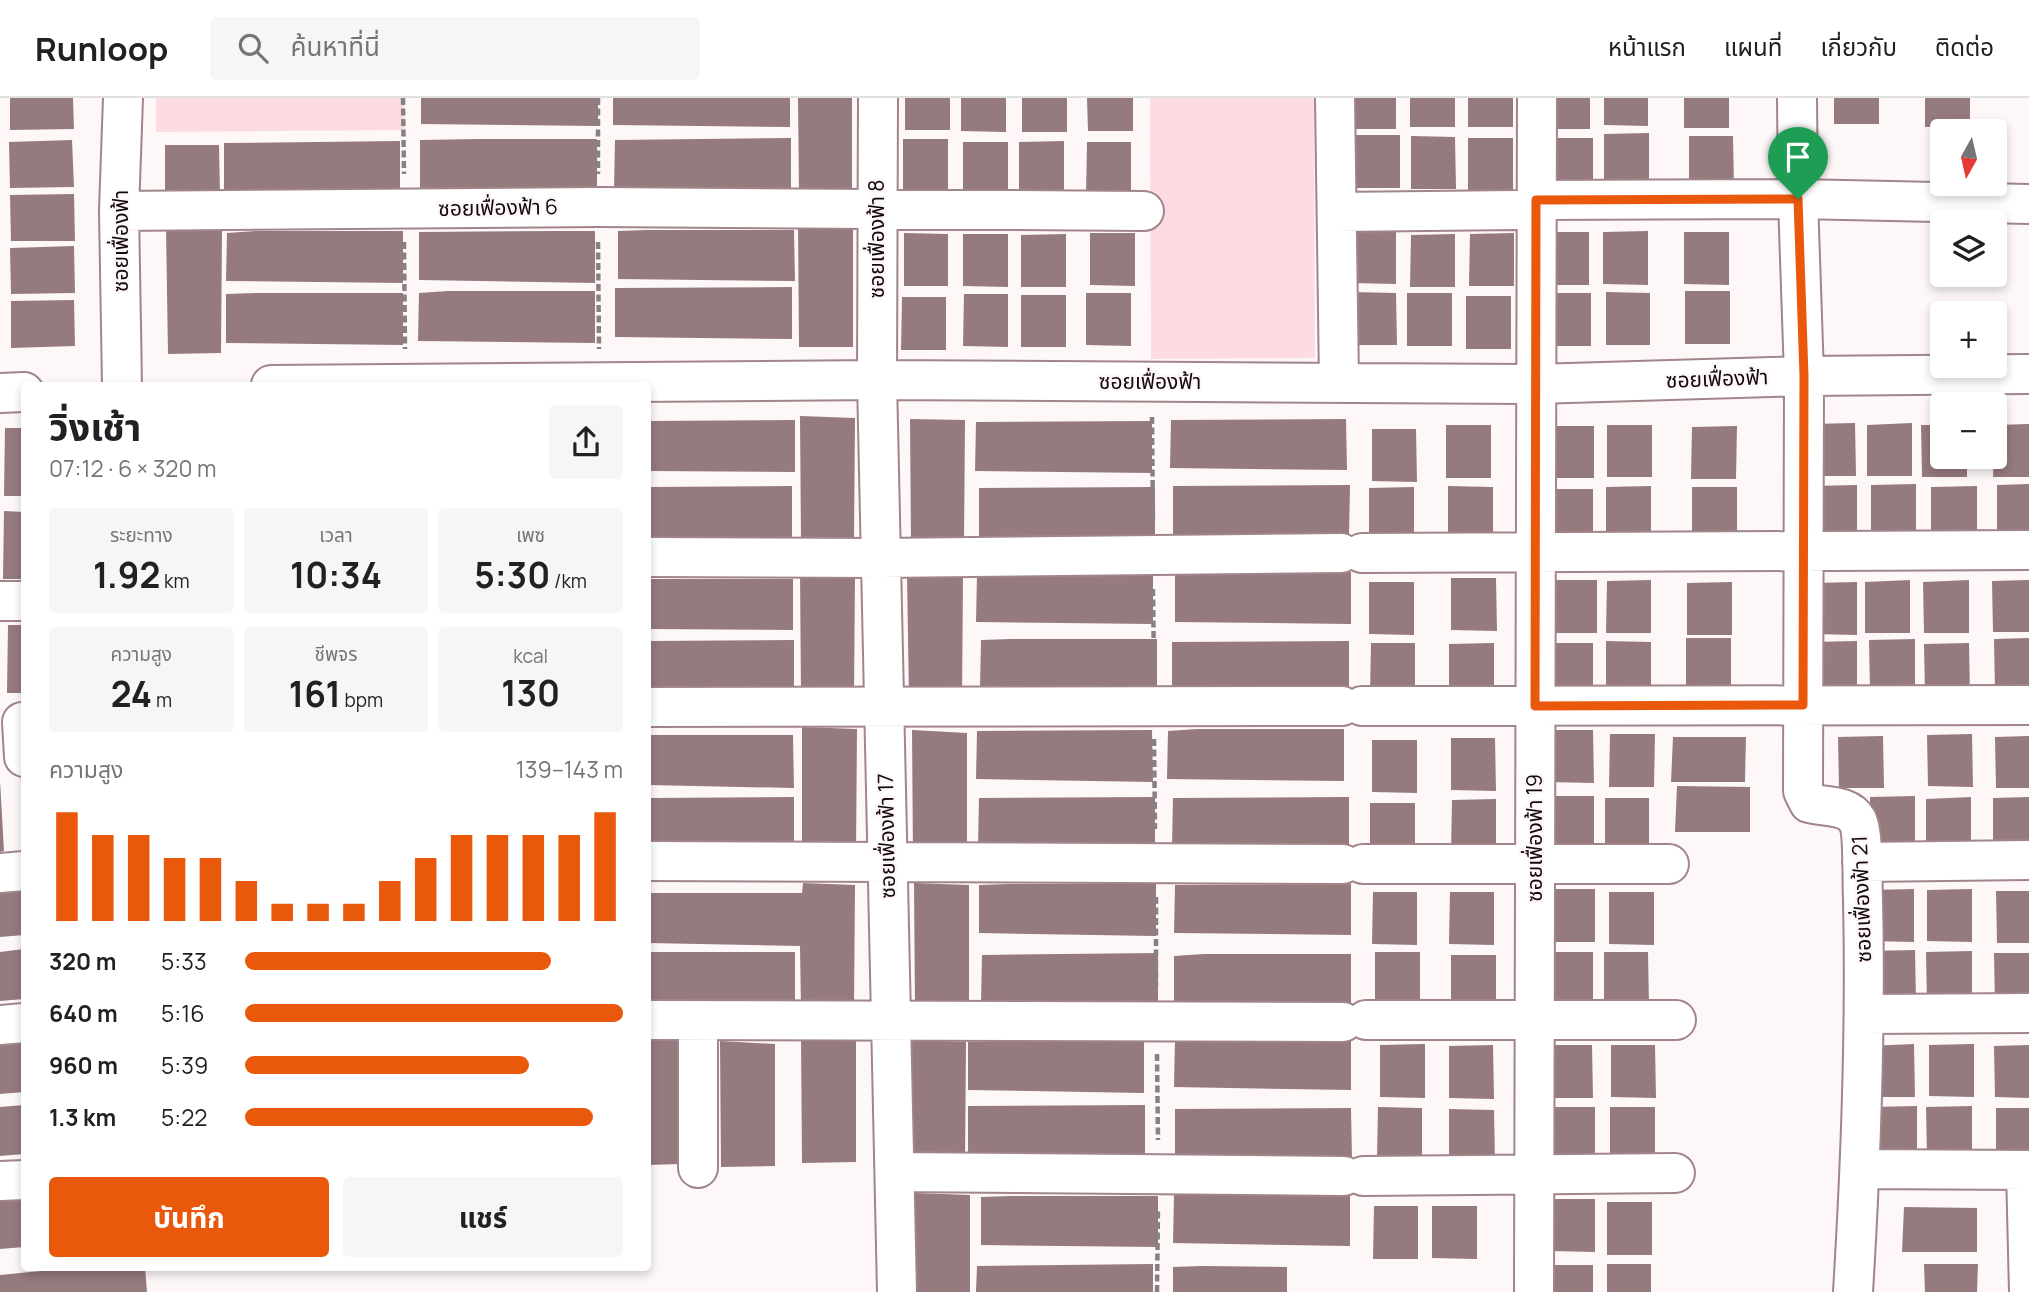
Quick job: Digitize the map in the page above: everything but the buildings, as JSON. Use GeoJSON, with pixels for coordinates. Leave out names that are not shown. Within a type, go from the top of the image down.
{"type":"FeatureCollection","features":[{"type":"Feature","properties":{"kind":"street","name":"ซอยเฟื่องฟ้า"},"geometry":{"type":"LineString","coordinates":[[122,382],[119,211],[123,98]]}},
{"type":"Feature","properties":{"kind":"street","name":"ซอยเฟื่องฟ้า 8"},"geometry":{"type":"LineString","coordinates":[[877,380],[878,98]]}},
{"type":"Feature","properties":{"kind":"street"},"geometry":{"type":"LineString","coordinates":[[1335,98],[1339,382]]}},
{"type":"Feature","properties":{"kind":"street","name":"ซอยเฟื่องฟ้า 19"},"geometry":{"type":"LineString","coordinates":[[1534,1292],[1535,384],[1527,205],[1537,98]]}},
{"type":"Feature","properties":{"kind":"street","name":"ซอยเฟื่องฟ้า 21"},"geometry":{"type":"LineString","coordinates":[[1797,98],[1804,376],[1804,797],[1809,803],[1843,809],[1853,815],[1859,824],[1862,862],[1866,1014],[1861,1169],[1853,1292]]}},
{"type":"Feature","properties":{"kind":"street"},"geometry":{"type":"LineString","coordinates":[[1337,212],[1798,199],[2029,204]]}},
{"type":"Feature","properties":{"kind":"street","name":"ซอยเฟื่องฟ้า 6"},"geometry":{"type":"LineString","coordinates":[[119,211],[598,207],[1144,211]]}},
{"type":"Feature","properties":{"kind":"street","name":"ซอยเฟื่องฟ้า"},"geometry":{"type":"LineString","coordinates":[[635,382],[877,380],[1535,384],[1804,376],[2029,374]]}},
{"type":"Feature","properties":{"kind":"street","name":"ซอยเฟื่องฟ้า 17"},"geometry":{"type":"LineString","coordinates":[[877,380],[897,1292]]}},
{"type":"Feature","properties":{"kind":"street"},"geometry":{"type":"LineString","coordinates":[[0,393],[21,392]]}},
{"type":"Feature","properties":{"kind":"street"},"geometry":{"type":"LineString","coordinates":[[651,558],[2029,550]]}},
{"type":"Feature","properties":{"kind":"street"},"geometry":{"type":"LineString","coordinates":[[0,601],[21,601]]}},
{"type":"Feature","properties":{"kind":"street"},"geometry":{"type":"LineString","coordinates":[[651,707],[2029,705]]}},
{"type":"Feature","properties":{"kind":"street"},"geometry":{"type":"LineString","coordinates":[[1862,862],[2029,860]]}},
{"type":"Feature","properties":{"kind":"street"},"geometry":{"type":"LineString","coordinates":[[651,861],[1535,866],[1669,864]]}},
{"type":"Feature","properties":{"kind":"street"},"geometry":{"type":"LineString","coordinates":[[0,873],[21,871]]}},
{"type":"Feature","properties":{"kind":"street"},"geometry":{"type":"LineString","coordinates":[[1866,1014],[2029,1013]]}},
{"type":"Feature","properties":{"kind":"street"},"geometry":{"type":"LineString","coordinates":[[651,1020],[1676,1020]]}},
{"type":"Feature","properties":{"kind":"street"},"geometry":{"type":"LineString","coordinates":[[698,1021],[698,1168]]}},
{"type":"Feature","properties":{"kind":"street"},"geometry":{"type":"LineString","coordinates":[[0,1025],[21,1023]]}},
{"type":"Feature","properties":{"kind":"street"},"geometry":{"type":"LineString","coordinates":[[1861,1169],[2028,1170],[2029,1292]]}},
{"type":"Feature","properties":{"kind":"street"},"geometry":{"type":"LineString","coordinates":[[895,1172],[1353,1176],[1675,1173]]}},
{"type":"Feature","properties":{"kind":"street"},"geometry":{"type":"LineString","coordinates":[[0,1181],[21,1180]]}},
{"type":"Feature","properties":{"kind":"shaded area"},"geometry":{"type":"Polygon","coordinates":[[[156,98],[404,98],[405,130],[156,132],[156,98]]]}},
{"type":"Feature","properties":{"kind":"shaded area"},"geometry":{"type":"Polygon","coordinates":[[[1150,98],[1314,98],[1315,358],[1151,359],[1150,98]]]}},
{"type":"Feature","properties":{"kind":"route"},"geometry":{"type":"LineString","coordinates":[[1798,199],[1804,376],[1803,705],[1535,706],[1536,200],[1798,199]]}}]}
